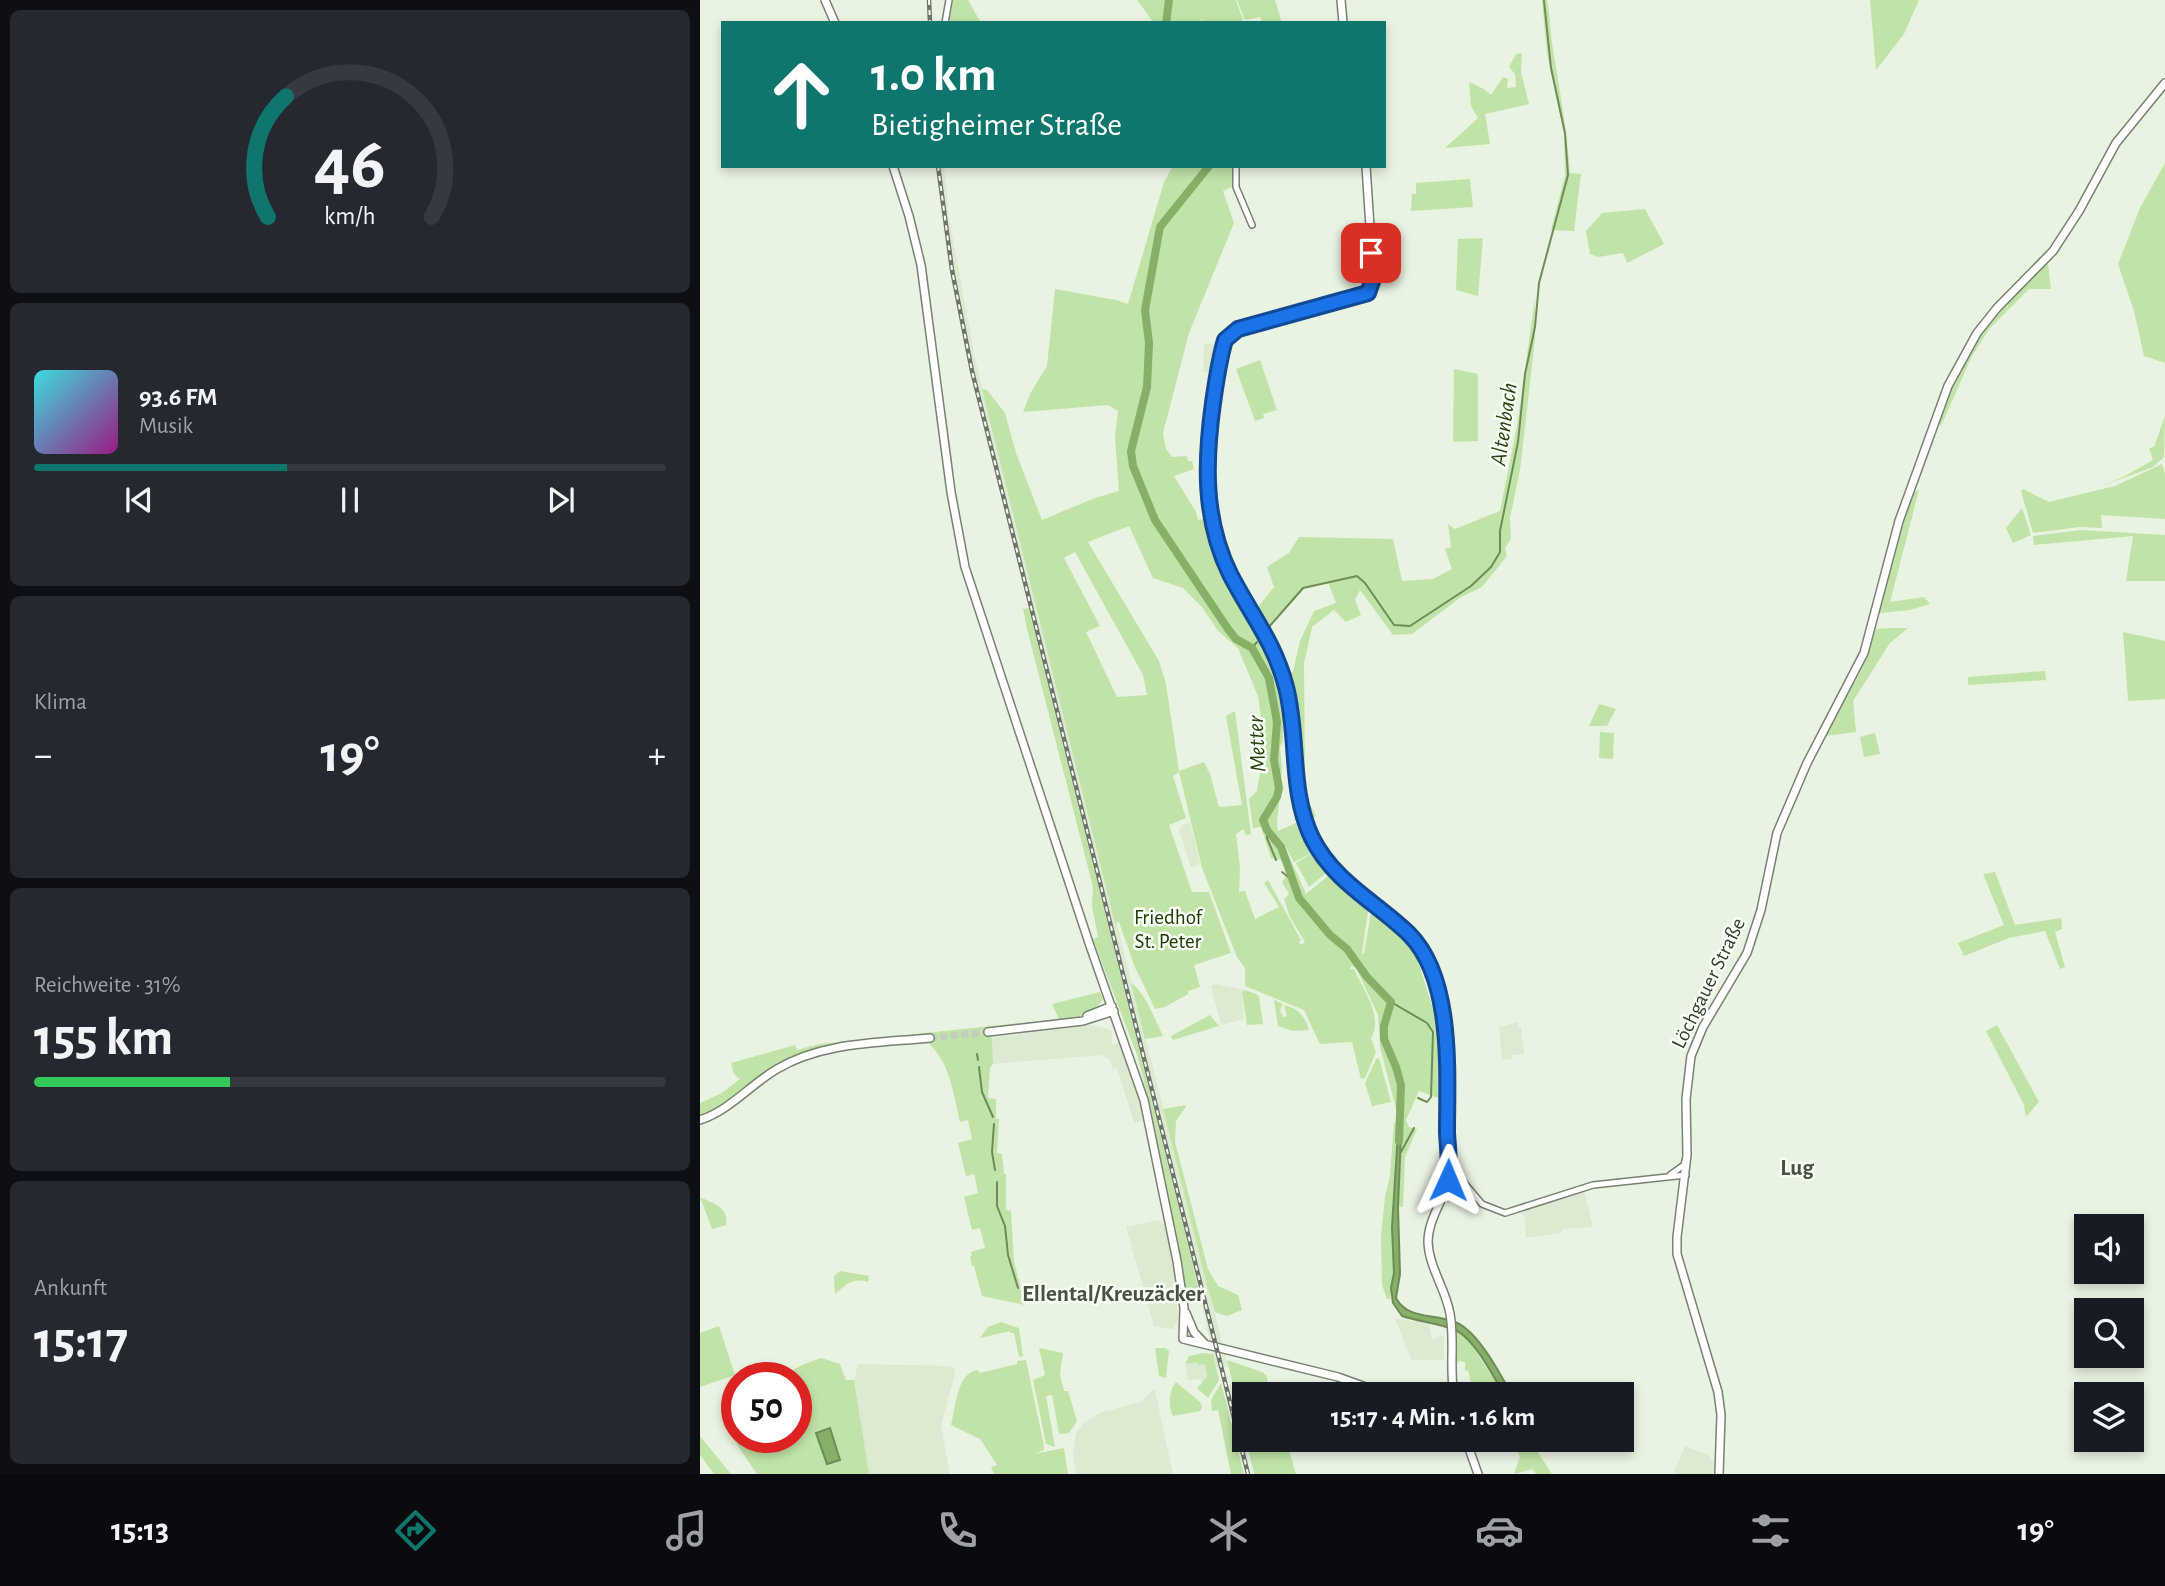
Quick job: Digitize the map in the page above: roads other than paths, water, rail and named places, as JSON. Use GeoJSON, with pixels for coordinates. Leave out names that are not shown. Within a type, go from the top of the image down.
{"type":"FeatureCollection","features":[{"type":"Feature","properties":{"kind":"main road"},"geometry":{"type":"LineString","coordinates":[[825,0],[834,21]]}},
{"type":"Feature","properties":{"kind":"main road"},"geometry":{"type":"LineString","coordinates":[[1341,0],[1343,21]]}},
{"type":"Feature","properties":{"kind":"main road","name":"Löchgauer Straße"},"geometry":{"type":"LineString","coordinates":[[1722,1474],[1718,1392],[1678,1261],[1677,1237],[1686,1175],[1686,1099],[1691,1056],[1703,1027],[1740,968],[1753,940],[1775,840],[1807,763],[1864,653],[1899,521],[1948,386],[1986,321],[2063,237],[2112,150],[2165,83]]}},
{"type":"Feature","properties":{"kind":"main road"},"geometry":{"type":"LineString","coordinates":[[894,168],[921,265],[950,492],[965,567],[1150,1120],[1184,1308],[1183,1339],[1352,1382]]}},
{"type":"Feature","properties":{"kind":"main road"},"geometry":{"type":"LineString","coordinates":[[1366,168],[1373,279],[1368,293],[1238,329],[1225,340],[1211,415],[1207,458],[1208,495],[1216,539],[1231,575],[1264,630],[1281,670],[1291,712],[1299,798],[1313,839],[1338,876],[1410,936],[1431,971],[1448,1045],[1448,1177],[1432,1220],[1428,1241],[1432,1263],[1450,1315],[1453,1382]]}},
{"type":"Feature","properties":{"kind":"main road"},"geometry":{"type":"LineString","coordinates":[[1098,1014],[1104,1003],[1106,990]]}},
{"type":"Feature","properties":{"kind":"main road"},"geometry":{"type":"LineString","coordinates":[[988,1032],[1075,1021],[1113,1008]]}},
{"type":"Feature","properties":{"kind":"main road"},"geometry":{"type":"LineString","coordinates":[[1098,1014],[1120,1026]]}},
{"type":"Feature","properties":{"kind":"main road"},"geometry":{"type":"LineString","coordinates":[[700,1120],[718,1112],[768,1074],[797,1059],[834,1048],[930,1038]]}},
{"type":"Feature","properties":{"kind":"main road"},"geometry":{"type":"LineString","coordinates":[[1184,1308],[1194,1332],[1206,1345]]}},
{"type":"Feature","properties":{"kind":"main road"},"geometry":{"type":"LineString","coordinates":[[1470,1452],[1478,1474]]}},
{"type":"Feature","properties":{"kind":"street"},"geometry":{"type":"LineString","coordinates":[[945,21],[949,0]]}},
{"type":"Feature","properties":{"kind":"street"},"geometry":{"type":"LineString","coordinates":[[1236,168],[1236,187],[1252,225]]}},
{"type":"Feature","properties":{"kind":"street"},"geometry":{"type":"LineString","coordinates":[[1670,1175],[1684,1165],[1687,1155]]}},
{"type":"Feature","properties":{"kind":"street"},"geometry":{"type":"LineString","coordinates":[[1448,1177],[1467,1188],[1482,1204],[1498,1212],[1508,1213],[1592,1185],[1686,1175]]}},
{"type":"Feature","properties":{"kind":"waterway","name":"Metter"},"geometry":{"type":"LineString","coordinates":[[1166,21],[1169,0]]}},
{"type":"Feature","properties":{"kind":"waterway","name":"Altenbach"},"geometry":{"type":"LineString","coordinates":[[1268,628],[1303,588],[1357,576],[1365,583],[1394,625],[1410,626],[1471,586],[1491,567],[1500,552],[1500,531],[1518,442],[1539,283],[1568,175],[1565,133],[1551,68],[1544,1]]}},
{"type":"Feature","properties":{"kind":"waterway","name":"Metter"},"geometry":{"type":"LineString","coordinates":[[1207,168],[1160,227],[1145,310],[1149,343],[1147,387],[1131,451],[1133,466],[1155,520],[1228,629],[1236,639],[1252,648],[1269,678],[1277,722],[1274,760],[1279,788],[1277,797],[1263,820],[1267,830],[1281,847],[1299,898],[1330,935],[1347,949],[1367,977],[1391,1002],[1384,1026],[1384,1039],[1401,1085],[1399,1141]]}},
{"type":"Feature","properties":{"kind":"waterway","name":"Altenbach"},"geometry":{"type":"LineString","coordinates":[[1252,648],[1257,642]]}},
{"type":"Feature","properties":{"kind":"waterway"},"geometry":{"type":"LineString","coordinates":[[1267,830],[1267,838],[1276,860]]}},
{"type":"Feature","properties":{"kind":"waterway"},"geometry":{"type":"LineString","coordinates":[[1282,872],[1292,880]]}},
{"type":"Feature","properties":{"kind":"waterway"},"geometry":{"type":"LineString","coordinates":[[1391,1002],[1427,1023],[1433,1032],[1431,1097],[1427,1102],[1418,1098]]}},
{"type":"Feature","properties":{"kind":"waterway"},"geometry":{"type":"LineString","coordinates":[[977,1054],[978,1060]]}},
{"type":"Feature","properties":{"kind":"waterway"},"geometry":{"type":"LineString","coordinates":[[979,1067],[982,1092],[993,1117]]}},
{"type":"Feature","properties":{"kind":"waterway"},"geometry":{"type":"LineString","coordinates":[[994,1124],[992,1152],[995,1170]]}},
{"type":"Feature","properties":{"kind":"waterway"},"geometry":{"type":"LineString","coordinates":[[1401,1152],[1414,1128]]}},
{"type":"Feature","properties":{"kind":"waterway"},"geometry":{"type":"LineString","coordinates":[[997,1182],[997,1206],[1005,1226],[1008,1255],[1018,1288]]}},
{"type":"Feature","properties":{"kind":"tunnel"},"geometry":{"type":"LineString","coordinates":[[930,1038],[988,1032]]}},
{"type":"Feature","properties":{"kind":"railway"},"geometry":{"type":"LineString","coordinates":[[929,0],[930,21]]}},
{"type":"Feature","properties":{"kind":"railway"},"geometry":{"type":"LineString","coordinates":[[938,168],[952,270],[972,371],[1248,1474]]}},
{"type":"Feature","properties":{"kind":"district","name":"Lug"},"geometry":{"type":"Point","coordinates":[1797,1167]}},
{"type":"Feature","properties":{"kind":"district","name":"Ellental/Kreuzäcker"},"geometry":{"type":"Point","coordinates":[1113,1293]}},
{"type":"Feature","properties":{"kind":"park label","name":"Friedhof St. Peter"},"geometry":{"type":"Point","coordinates":[1168,929]}}]}
